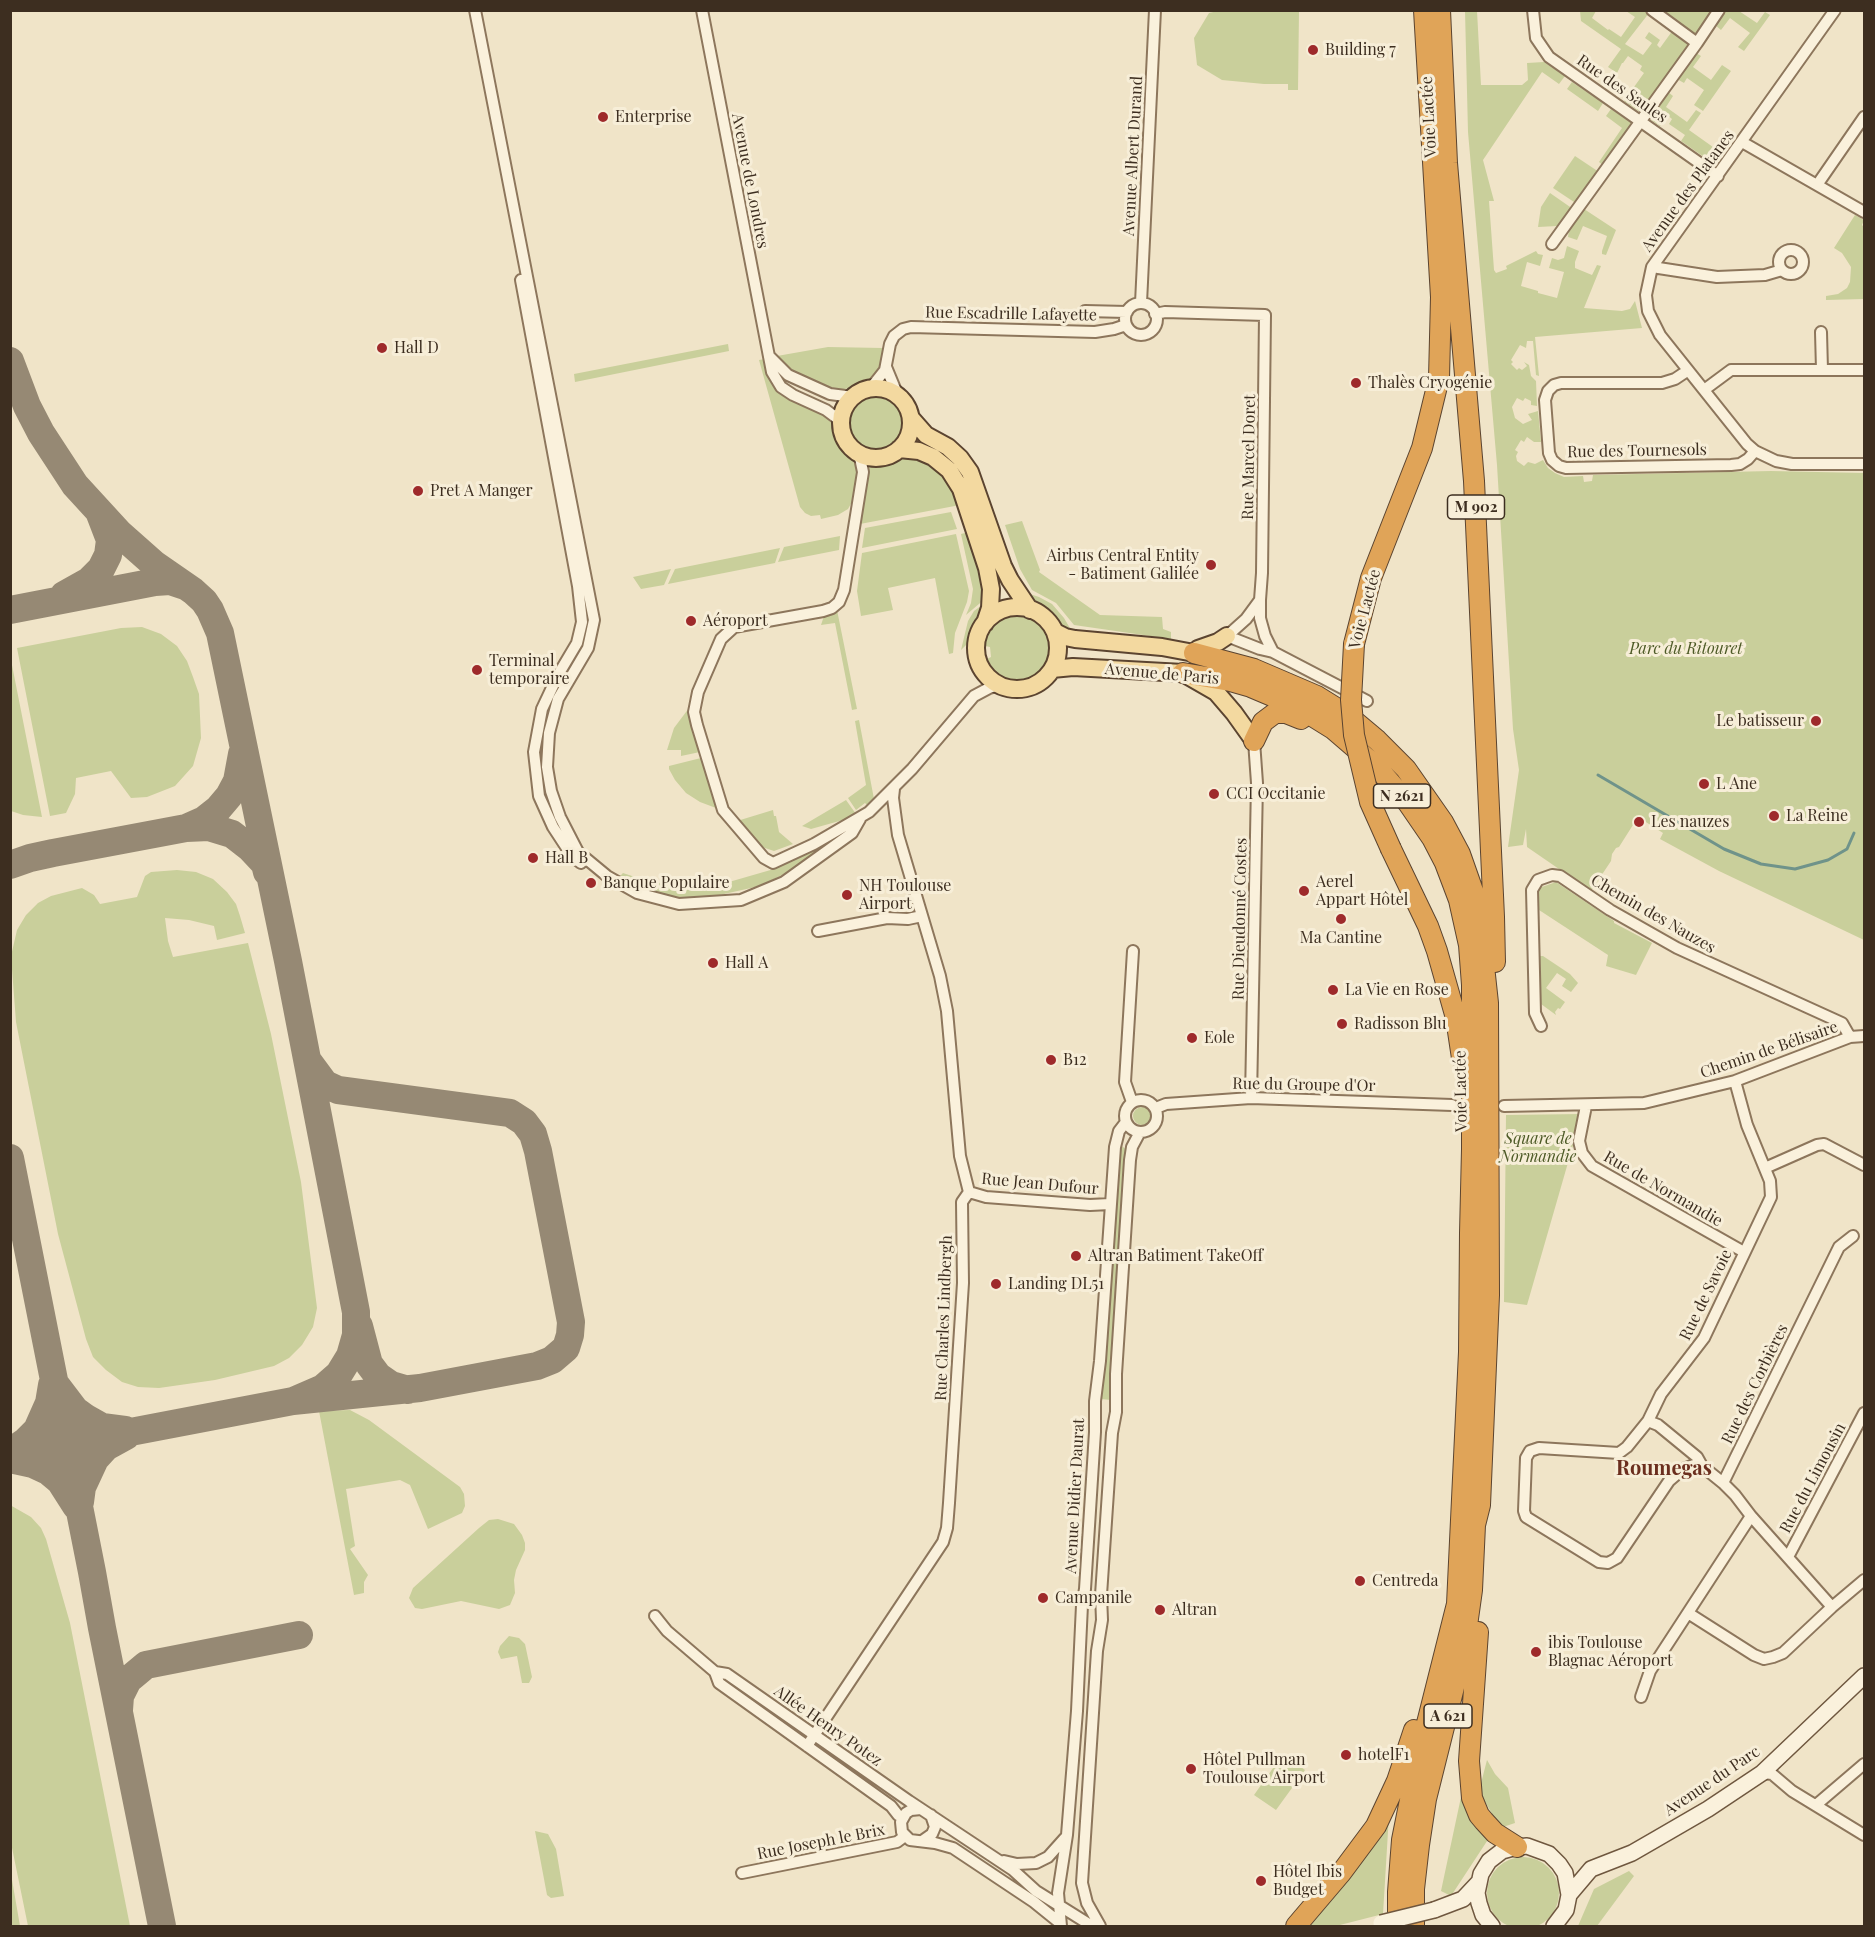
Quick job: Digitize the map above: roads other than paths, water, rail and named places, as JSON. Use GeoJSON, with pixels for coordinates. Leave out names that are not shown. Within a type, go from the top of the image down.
{"type":"FeatureCollection","features":[{"type":"Feature","properties":{"kind":"highway","name":"Voie Lactée"},"geometry":{"type":"LineString","coordinates":[[1424,10],[1441,297],[1439,378],[1422,448],[1371,578],[1353,644],[1351,700],[1354,735],[1370,802],[1428,926],[1456,1018],[1461,1054],[1462,1212],[1470,1233]]}},
{"type":"Feature","properties":{"kind":"highway","name":"Voie Lactée"},"geometry":{"type":"LineString","coordinates":[[1440,10],[1447,163],[1474,481],[1494,917],[1493,983],[1488,1003]]}},
{"type":"Feature","properties":{"kind":"highway","name":"Avenue de Paris"},"geometry":{"type":"LineString","coordinates":[[1194,653],[1254,669],[1317,696],[1346,714],[1406,769],[1443,822],[1460,854],[1473,891],[1480,929],[1488,1003]]}},
{"type":"Feature","properties":{"kind":"highway","name":"Avenue de Paris"},"geometry":{"type":"LineString","coordinates":[[1183,673],[1230,681],[1273,696],[1315,718],[1348,741],[1376,766],[1408,803],[1432,838],[1448,870],[1463,916],[1471,975],[1470,1233]]}},
{"type":"Feature","properties":{"kind":"highway"},"geometry":{"type":"LineString","coordinates":[[1254,741],[1263,722],[1275,713],[1286,713],[1348,741]]}},
{"type":"Feature","properties":{"kind":"highway","name":"A 621"},"geometry":{"type":"LineString","coordinates":[[1414,1926],[1414,1889],[1426,1799],[1464,1647],[1472,1590],[1475,1525],[1480,1505],[1489,1295],[1488,1003]]}},
{"type":"Feature","properties":{"kind":"highway","name":"A 621"},"geometry":{"type":"LineString","coordinates":[[1384,1925],[1398,1892],[1402,1840],[1417,1765],[1456,1604],[1469,1352],[1470,1233]]}},
{"type":"Feature","properties":{"kind":"highway"},"geometry":{"type":"LineString","coordinates":[[1480,1505],[1486,1518],[1470,1783],[1472,1798],[1479,1815],[1495,1833],[1517,1847]]}},
{"type":"Feature","properties":{"kind":"highway"},"geometry":{"type":"LineString","coordinates":[[1296,1926],[1348,1864],[1376,1826],[1397,1781],[1417,1720],[1432,1708]]}},
{"type":"Feature","properties":{"kind":"main road"},"geometry":{"type":"LineString","coordinates":[[870,389],[885,389],[898,396],[909,410],[911,418],[909,435],[899,449],[884,457],[859,453],[846,440],[842,422],[843,413],[853,397],[870,389]]}},
{"type":"Feature","properties":{"kind":"main road"},"geometry":{"type":"LineString","coordinates":[[911,418],[926,435],[948,447],[960,458],[974,478],[1003,566],[1030,610]]}},
{"type":"Feature","properties":{"kind":"main road"},"geometry":{"type":"LineString","coordinates":[[899,449],[919,451],[933,456],[949,470],[961,489],[987,568],[991,589],[990,608],[977,641],[978,661],[989,678],[999,685],[1012,689],[1028,688],[1042,681],[1052,669],[1058,647],[1055,632],[1045,618],[1030,610],[1010,608],[1001,611],[985,623]]}},
{"type":"Feature","properties":{"kind":"main road","name":"Avenue de Paris"},"geometry":{"type":"LineString","coordinates":[[1055,632],[1075,639],[1161,647],[1194,653]]}},
{"type":"Feature","properties":{"kind":"main road"},"geometry":{"type":"LineString","coordinates":[[1194,653],[1227,636]]}},
{"type":"Feature","properties":{"kind":"main road","name":"Avenue de Paris"},"geometry":{"type":"LineString","coordinates":[[1052,669],[1073,667],[1183,673]]}},
{"type":"Feature","properties":{"kind":"main road"},"geometry":{"type":"LineString","coordinates":[[1183,673],[1216,692],[1234,712],[1254,741]]}},
{"type":"Feature","properties":{"kind":"street"},"geometry":{"type":"LineString","coordinates":[[476,10],[594,620],[588,648],[566,683],[553,713],[546,750],[549,782],[560,817],[578,852],[607,876],[637,893],[679,904],[741,900],[784,882],[852,833],[860,819]]}},
{"type":"Feature","properties":{"kind":"street","name":"Avenue de Londres"},"geometry":{"type":"LineString","coordinates":[[702,10],[772,372],[781,387],[826,410],[842,422]]}},
{"type":"Feature","properties":{"kind":"street","name":"Avenue Albert Durand"},"geometry":{"type":"LineString","coordinates":[[1141,303],[1155,10]]}},
{"type":"Feature","properties":{"kind":"street","name":"Rue des Saules"},"geometry":{"type":"LineString","coordinates":[[1533,10],[1536,38],[1549,57],[1718,176]]}},
{"type":"Feature","properties":{"kind":"street"},"geometry":{"type":"LineString","coordinates":[[1652,10],[1697,43]]}},
{"type":"Feature","properties":{"kind":"street"},"geometry":{"type":"LineString","coordinates":[[1552,244],[1642,121],[1719,10]]}},
{"type":"Feature","properties":{"kind":"street","name":"Avenue des Platanes"},"geometry":{"type":"LineString","coordinates":[[1755,451],[1660,335],[1648,311],[1646,295],[1652,267],[1835,10]]}},
{"type":"Feature","properties":{"kind":"street"},"geometry":{"type":"LineString","coordinates":[[1817,185],[1864,117]]}},
{"type":"Feature","properties":{"kind":"street"},"geometry":{"type":"LineString","coordinates":[[1742,142],[1864,213]]}},
{"type":"Feature","properties":{"kind":"street"},"geometry":{"type":"LineString","coordinates":[[1652,267],[1717,277],[1764,275],[1782,270]]}},
{"type":"Feature","properties":{"kind":"street"},"geometry":{"type":"LineString","coordinates":[[1141,303],[1150,306],[1155,314],[1155,326],[1146,334],[1135,334],[1126,325],[1127,312],[1135,304],[1141,303]]}},
{"type":"Feature","properties":{"kind":"street"},"geometry":{"type":"LineString","coordinates":[[1085,311],[1127,312]]}},
{"type":"Feature","properties":{"kind":"street","name":"Rue Marcel Doret"},"geometry":{"type":"LineString","coordinates":[[1155,314],[1266,315],[1260,618],[1273,652]]}},
{"type":"Feature","properties":{"kind":"street","name":"Rue Escadrille Lafayette"},"geometry":{"type":"LineString","coordinates":[[870,389],[886,367],[890,344],[894,336],[903,329],[911,327],[1086,332],[1106,331],[1126,325]]}},
{"type":"Feature","properties":{"kind":"street"},"geometry":{"type":"LineString","coordinates":[[1821,332],[1822,370]]}},
{"type":"Feature","properties":{"kind":"street"},"geometry":{"type":"LineString","coordinates":[[770,357],[788,375],[830,394],[853,397]]}},
{"type":"Feature","properties":{"kind":"street"},"geometry":{"type":"LineString","coordinates":[[886,367],[898,396]]}},
{"type":"Feature","properties":{"kind":"street"},"geometry":{"type":"LineString","coordinates":[[1704,390],[1731,370],[1864,370]]}},
{"type":"Feature","properties":{"kind":"street","name":"Rue des Tournesols"},"geometry":{"type":"LineString","coordinates":[[1688,371],[1675,379],[1662,383],[1562,383],[1554,385],[1548,391],[1545,400],[1549,453],[1552,460],[1558,466],[1566,468],[1731,465],[1740,464],[1755,451]]}},
{"type":"Feature","properties":{"kind":"street"},"geometry":{"type":"LineString","coordinates":[[1755,451],[1776,461],[1792,464],[1864,464]]}},
{"type":"Feature","properties":{"kind":"street"},"geometry":{"type":"LineString","coordinates":[[859,453],[863,472],[842,597],[836,605],[823,611],[734,627],[721,639],[698,692],[694,712],[723,810],[768,861],[773,863],[860,819],[894,789],[976,695],[999,685]]}},
{"type":"Feature","properties":{"kind":"street"},"geometry":{"type":"LineString","coordinates":[[1260,600],[1246,619],[1227,636],[1273,652],[1367,701]]}},
{"type":"Feature","properties":{"kind":"street","name":"Rue Dieudonné Costes"},"geometry":{"type":"LineString","coordinates":[[1251,1098],[1257,783],[1254,741]]}},
{"type":"Feature","properties":{"kind":"street","name":"Rue Charles Lindbergh"},"geometry":{"type":"LineString","coordinates":[[807,1746],[927,1569],[945,1535],[949,1503],[963,1283],[962,1202],[969,1192],[960,1156],[946,1011],[940,976],[898,835],[894,789]]}},
{"type":"Feature","properties":{"kind":"street","name":"Chemin des Nauzes"},"geometry":{"type":"LineString","coordinates":[[1541,1026],[1535,1013],[1532,890],[1538,880],[1552,875],[1560,876],[1610,910],[1677,948],[1842,1023],[1850,1037]]}},
{"type":"Feature","properties":{"kind":"street"},"geometry":{"type":"LineString","coordinates":[[818,931],[887,918],[908,919],[922,916]]}},
{"type":"Feature","properties":{"kind":"street"},"geometry":{"type":"LineString","coordinates":[[1132,1102],[1125,1082],[1133,951]]}},
{"type":"Feature","properties":{"kind":"street","name":"Chemin de Bélisaire"},"geometry":{"type":"LineString","coordinates":[[1504,1106],[1644,1103],[1735,1081],[1850,1037],[1864,1036]]}},
{"type":"Feature","properties":{"kind":"street","name":"Rue de Savoie"},"geometry":{"type":"LineString","coordinates":[[1702,1466],[1694,1465],[1683,1469],[1669,1481],[1617,1557],[1608,1563],[1599,1562],[1526,1517],[1524,1511],[1526,1458],[1530,1451],[1539,1448],[1619,1453],[1627,1447],[1648,1421],[1661,1394],[1704,1338],[1771,1197],[1770,1181],[1747,1125],[1735,1081]]}},
{"type":"Feature","properties":{"kind":"street","name":"Rue du Groupe d'Or"},"geometry":{"type":"LineString","coordinates":[[1156,1108],[1166,1104],[1251,1098],[1452,1105]]}},
{"type":"Feature","properties":{"kind":"street"},"geometry":{"type":"LineString","coordinates":[[1138,1099],[1145,1100],[1156,1108],[1158,1118],[1154,1126],[1140,1132],[1132,1129],[1126,1122],[1125,1112],[1132,1102],[1138,1099]]}},
{"type":"Feature","properties":{"kind":"street","name":"Rue de Normandie"},"geometry":{"type":"LineString","coordinates":[[1586,1106],[1579,1141],[1582,1153],[1592,1166],[1744,1252]]}},
{"type":"Feature","properties":{"kind":"street","name":"Avenue Didier Daurat"},"geometry":{"type":"LineString","coordinates":[[1061,1925],[1058,1905],[1067,1835],[1110,1204],[1115,1147],[1119,1131],[1126,1122]]}},
{"type":"Feature","properties":{"kind":"street","name":"Avenue Didier Daurat"},"geometry":{"type":"LineString","coordinates":[[1100,1926],[1087,1903],[1082,1883],[1097,1651],[1102,1620],[1101,1595],[1112,1433],[1116,1412],[1116,1374],[1130,1160],[1132,1147],[1140,1132]]}},
{"type":"Feature","properties":{"kind":"street"},"geometry":{"type":"LineString","coordinates":[[1765,1168],[1824,1144],[1864,1165]]}},
{"type":"Feature","properties":{"kind":"street","name":"Rue Jean Dufour"},"geometry":{"type":"LineString","coordinates":[[969,1192],[986,1197],[1090,1205],[1110,1204]]}},
{"type":"Feature","properties":{"kind":"street","name":"Rue des Corbières"},"geometry":{"type":"LineString","coordinates":[[1723,1483],[1839,1247],[1853,1236]]}},
{"type":"Feature","properties":{"kind":"street","name":"Rue du Limousin"},"geometry":{"type":"LineString","coordinates":[[1788,1557],[1864,1413]]}},
{"type":"Feature","properties":{"kind":"street"},"geometry":{"type":"LineString","coordinates":[[1641,1697],[1650,1671],[1751,1516],[1735,1495],[1702,1466],[1697,1457],[1658,1425],[1648,1421]]}},
{"type":"Feature","properties":{"kind":"street","name":"Rue du Limousin"},"geometry":{"type":"LineString","coordinates":[[1751,1516],[1832,1607]]}},
{"type":"Feature","properties":{"kind":"street"},"geometry":{"type":"LineString","coordinates":[[1688,1613],[1764,1659],[1783,1653],[1864,1580]]}},
{"type":"Feature","properties":{"kind":"street","name":"Allée Henry Potez"},"geometry":{"type":"LineString","coordinates":[[655,1616],[667,1631],[715,1672],[719,1683],[891,1806],[898,1815],[903,1817]]}},
{"type":"Feature","properties":{"kind":"street","name":"Allée Henry Potez"},"geometry":{"type":"LineString","coordinates":[[715,1672],[727,1674],[1013,1870],[1036,1891],[1058,1905]]}},
{"type":"Feature","properties":{"kind":"street","name":"Avenue du Parc"},"geometry":{"type":"LineString","coordinates":[[1554,1926],[1566,1910],[1569,1895],[1591,1869],[1641,1848],[1708,1809],[1762,1773],[1864,1676]]}},
{"type":"Feature","properties":{"kind":"street"},"geometry":{"type":"LineString","coordinates":[[1816,1805],[1864,1764]]}},
{"type":"Feature","properties":{"kind":"street"},"geometry":{"type":"LineString","coordinates":[[1762,1773],[1772,1774],[1792,1791],[1864,1835]]}},
{"type":"Feature","properties":{"kind":"street"},"geometry":{"type":"LineString","coordinates":[[922,1841],[928,1839],[935,1827],[926,1812],[911,1810],[903,1817],[901,1827],[905,1836],[910,1840],[953,1848],[1034,1902],[1061,1925]]}},
{"type":"Feature","properties":{"kind":"street","name":"Allée Henry Potez"},"geometry":{"type":"LineString","coordinates":[[995,1858],[1017,1864],[1036,1863],[1054,1851],[1067,1835]]}},
{"type":"Feature","properties":{"kind":"street","name":"Rue Joseph le Brix"},"geometry":{"type":"LineString","coordinates":[[742,1874],[897,1842],[905,1836]]}},
{"type":"Feature","properties":{"kind":"street"},"geometry":{"type":"LineString","coordinates":[[1488,1921],[1479,1903],[1479,1882],[1489,1861],[1502,1851],[1517,1847],[1536,1848],[1549,1854],[1559,1864],[1569,1884],[1569,1895]]}},
{"type":"Feature","properties":{"kind":"street"},"geometry":{"type":"LineString","coordinates":[[1559,1864],[1591,1869]]}},
{"type":"Feature","properties":{"kind":"street"},"geometry":{"type":"LineString","coordinates":[[1414,1926],[1463,1899],[1479,1882]]}},
{"type":"Feature","properties":{"kind":"street"},"geometry":{"type":"LineString","coordinates":[[1058,1905],[1092,1926]]}},
{"type":"Feature","properties":{"kind":"street"},"geometry":{"type":"LineString","coordinates":[[1384,1925],[1434,1913],[1462,1910],[1471,1911],[1488,1921]]}},
{"type":"Feature","properties":{"kind":"waterway"},"geometry":{"type":"LineString","coordinates":[[1598,775],[1724,849],[1761,864],[1795,869],[1828,860],[1847,849],[1854,833]]}},
{"type":"Feature","properties":{"kind":"place","name":"Building 7"},"geometry":{"type":"Point","coordinates":[1313,50]}},
{"type":"Feature","properties":{"kind":"place","name":"Enterprise"},"geometry":{"type":"Point","coordinates":[603,117]}},
{"type":"Feature","properties":{"kind":"place","name":"Hall D"},"geometry":{"type":"Point","coordinates":[382,348]}},
{"type":"Feature","properties":{"kind":"place","name":"Thalès Cryogénie"},"geometry":{"type":"Point","coordinates":[1356,383]}},
{"type":"Feature","properties":{"kind":"place","name":"Pret A Manger"},"geometry":{"type":"Point","coordinates":[418,491]}},
{"type":"Feature","properties":{"kind":"place","name":"Airbus Central Entity - Batiment Galilée"},"geometry":{"type":"Point","coordinates":[1211,565]}},
{"type":"Feature","properties":{"kind":"place","name":"Aéroport"},"geometry":{"type":"Point","coordinates":[691,621]}},
{"type":"Feature","properties":{"kind":"place","name":"Terminal temporaire"},"geometry":{"type":"Point","coordinates":[477,670]}},
{"type":"Feature","properties":{"kind":"place","name":"Le batisseur"},"geometry":{"type":"Point","coordinates":[1816,721]}},
{"type":"Feature","properties":{"kind":"place","name":"L Ane"},"geometry":{"type":"Point","coordinates":[1704,784]}},
{"type":"Feature","properties":{"kind":"place","name":"CCI Occitanie"},"geometry":{"type":"Point","coordinates":[1214,794]}},
{"type":"Feature","properties":{"kind":"place","name":"La Reine"},"geometry":{"type":"Point","coordinates":[1774,816]}},
{"type":"Feature","properties":{"kind":"place","name":"Les nauzes"},"geometry":{"type":"Point","coordinates":[1639,822]}},
{"type":"Feature","properties":{"kind":"place","name":"Hall B"},"geometry":{"type":"Point","coordinates":[533,858]}},
{"type":"Feature","properties":{"kind":"place","name":"Banque Populaire"},"geometry":{"type":"Point","coordinates":[591,883]}},
{"type":"Feature","properties":{"kind":"place","name":"Aerel Appart Hôtel"},"geometry":{"type":"Point","coordinates":[1304,891]}},
{"type":"Feature","properties":{"kind":"place","name":"NH Toulouse Airport"},"geometry":{"type":"Point","coordinates":[847,895]}},
{"type":"Feature","properties":{"kind":"place","name":"Ma Cantine"},"geometry":{"type":"Point","coordinates":[1341,919]}},
{"type":"Feature","properties":{"kind":"place","name":"Hall A"},"geometry":{"type":"Point","coordinates":[713,963]}},
{"type":"Feature","properties":{"kind":"place","name":"La Vie en Rose"},"geometry":{"type":"Point","coordinates":[1333,990]}},
{"type":"Feature","properties":{"kind":"place","name":"Radisson Blu"},"geometry":{"type":"Point","coordinates":[1342,1024]}},
{"type":"Feature","properties":{"kind":"place","name":"Eole"},"geometry":{"type":"Point","coordinates":[1192,1038]}},
{"type":"Feature","properties":{"kind":"place","name":"B12"},"geometry":{"type":"Point","coordinates":[1051,1060]}},
{"type":"Feature","properties":{"kind":"place","name":"Altran Batiment TakeOff"},"geometry":{"type":"Point","coordinates":[1076,1256]}},
{"type":"Feature","properties":{"kind":"place","name":"Landing DL51"},"geometry":{"type":"Point","coordinates":[996,1284]}},
{"type":"Feature","properties":{"kind":"place","name":"Centreda"},"geometry":{"type":"Point","coordinates":[1360,1581]}},
{"type":"Feature","properties":{"kind":"place","name":"Campanile"},"geometry":{"type":"Point","coordinates":[1043,1598]}},
{"type":"Feature","properties":{"kind":"place","name":"Altran"},"geometry":{"type":"Point","coordinates":[1160,1610]}},
{"type":"Feature","properties":{"kind":"place","name":"ibis Toulouse Blagnac Aéroport"},"geometry":{"type":"Point","coordinates":[1536,1652]}},
{"type":"Feature","properties":{"kind":"place","name":"hotelF1"},"geometry":{"type":"Point","coordinates":[1346,1755]}},
{"type":"Feature","properties":{"kind":"place","name":"Hôtel Pullman Toulouse Airport"},"geometry":{"type":"Point","coordinates":[1191,1769]}},
{"type":"Feature","properties":{"kind":"place","name":"Hôtel Ibis Budget"},"geometry":{"type":"Point","coordinates":[1261,1881]}},
{"type":"Feature","properties":{"kind":"district","name":"Roumegas"},"geometry":{"type":"Point","coordinates":[1664,1469]}},
{"type":"Feature","properties":{"kind":"park label","name":"Parc du Ritouret"},"geometry":{"type":"Point","coordinates":[1686,649]}},
{"type":"Feature","properties":{"kind":"park label","name":"Square de Normandie"},"geometry":{"type":"Point","coordinates":[1538,1148]}}]}
